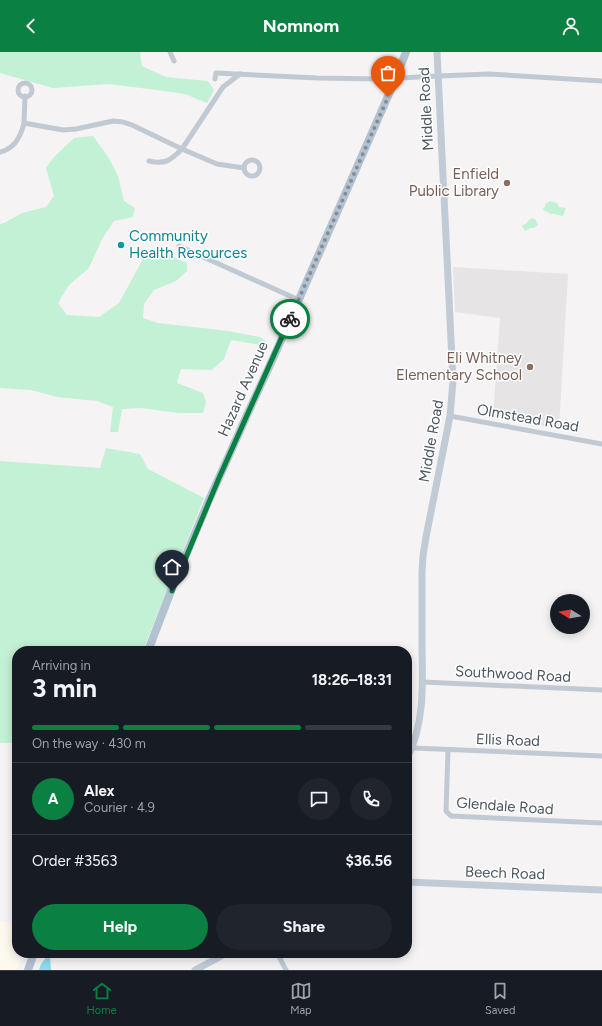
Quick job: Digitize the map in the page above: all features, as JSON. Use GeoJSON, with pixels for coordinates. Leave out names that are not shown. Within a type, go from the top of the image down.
{"type":"FeatureCollection","features":[{"type":"Feature","properties":{"kind":"main road","name":"Hazard Avenue"},"geometry":{"type":"LineString","coordinates":[[150,646],[209,500],[299,300],[406,52]]}},
{"type":"Feature","properties":{"kind":"main road"},"geometry":{"type":"LineString","coordinates":[[28,970],[32,958]]}},
{"type":"Feature","properties":{"kind":"street"},"geometry":{"type":"LineString","coordinates":[[170,52],[174,61]]}},
{"type":"Feature","properties":{"kind":"street","name":"Middle Road"},"geometry":{"type":"LineString","coordinates":[[413,748],[419,721],[423,682],[423,556],[450,416],[453,381],[437,52]]}},
{"type":"Feature","properties":{"kind":"street"},"geometry":{"type":"LineString","coordinates":[[215,79],[216,73],[317,78],[396,78],[489,74],[602,81]]}},
{"type":"Feature","properties":{"kind":"street"},"geometry":{"type":"LineString","coordinates":[[149,161],[158,163],[170,160],[174,157],[182,149],[223,87],[240,74]]}},
{"type":"Feature","properties":{"kind":"street"},"geometry":{"type":"LineString","coordinates":[[0,152],[3,152],[12,146],[21,135],[24,123],[24,96]]}},
{"type":"Feature","properties":{"kind":"street"},"geometry":{"type":"LineString","coordinates":[[24,123],[62,130],[76,129],[113,121],[123,122],[218,164],[244,168]]}},
{"type":"Feature","properties":{"kind":"street"},"geometry":{"type":"LineString","coordinates":[[179,246],[299,300]]}},
{"type":"Feature","properties":{"kind":"street","name":"Olmstead Road"},"geometry":{"type":"LineString","coordinates":[[450,416],[602,444]]}},
{"type":"Feature","properties":{"kind":"street","name":"Southwood Road"},"geometry":{"type":"LineString","coordinates":[[423,682],[602,690]]}},
{"type":"Feature","properties":{"kind":"street","name":"Ellis Road"},"geometry":{"type":"LineString","coordinates":[[413,748],[602,756]]}},
{"type":"Feature","properties":{"kind":"street","name":"Glendale Road"},"geometry":{"type":"LineString","coordinates":[[448,750],[446,811],[451,816],[602,823]]}},
{"type":"Feature","properties":{"kind":"street","name":"Beech Road"},"geometry":{"type":"LineString","coordinates":[[412,882],[602,890]]}},
{"type":"Feature","properties":{"kind":"street"},"geometry":{"type":"LineString","coordinates":[[196,970],[218,958]]}},
{"type":"Feature","properties":{"kind":"street"},"geometry":{"type":"LineString","coordinates":[[280,958],[286,970]]}},
{"type":"Feature","properties":{"kind":"shaded area","name":"Eli Whitney Elementary School"},"geometry":{"type":"Polygon","coordinates":[[[453,267],[568,274],[559,429],[493,416],[500,318],[455,312],[453,267]]]}},
{"type":"Feature","properties":{"kind":"shaded area"},"geometry":{"type":"Polygon","coordinates":[[[0,921],[12,924],[12,958],[21,958],[17,970],[0,970],[0,921]]]}},
{"type":"Feature","properties":{"kind":"green space"},"geometry":{"type":"Polygon","coordinates":[[[0,52],[140,52],[142,66],[166,77],[208,81],[214,90],[207,103],[185,94],[108,84],[53,88],[0,73],[0,52]]]}},
{"type":"Feature","properties":{"kind":"green space"},"geometry":{"type":"Polygon","coordinates":[[[93,136],[109,158],[118,176],[124,201],[135,208],[133,217],[114,221],[102,239],[89,268],[69,285],[58,303],[67,315],[99,317],[119,303],[143,259],[154,248],[187,263],[187,271],[176,281],[154,290],[144,304],[143,318],[158,323],[228,331],[260,337],[267,342],[266,346],[231,340],[224,359],[212,370],[181,369],[177,383],[203,393],[206,402],[203,413],[178,413],[141,408],[122,409],[118,432],[110,432],[113,407],[97,401],[57,397],[31,390],[0,388],[0,224],[22,213],[46,207],[54,196],[46,168],[54,157],[74,138],[93,136]]]}},
{"type":"Feature","properties":{"kind":"green space"},"geometry":{"type":"Polygon","coordinates":[[[550,201],[557,203],[559,207],[566,208],[563,216],[550,214],[544,211],[543,208],[545,207],[545,204],[550,201]]]}},
{"type":"Feature","properties":{"kind":"green space"},"geometry":{"type":"Polygon","coordinates":[[[532,218],[535,219],[538,225],[525,231],[522,226],[532,218]]]}},
{"type":"Feature","properties":{"kind":"green space"},"geometry":{"type":"Polygon","coordinates":[[[106,448],[140,454],[148,469],[204,498],[145,646],[12,646],[12,743],[0,743],[0,461],[100,468],[106,448]]]}},
{"type":"Feature","properties":{"kind":"water"},"geometry":{"type":"Polygon","coordinates":[[[46,958],[50,958],[51,970],[39,970],[46,958]]]}},
{"type":"Feature","properties":{"kind":"way so far"},"geometry":{"type":"LineString","coordinates":[[290,319],[388,97]]}},
{"type":"Feature","properties":{"kind":"place","name":"Enfield Public Library"},"geometry":{"type":"Point","coordinates":[507,183]}},
{"type":"Feature","properties":{"kind":"place","name":"Community Health Resources"},"geometry":{"type":"Point","coordinates":[121,245]}},
{"type":"Feature","properties":{"kind":"place","name":"Eli Whitney Elementary School"},"geometry":{"type":"Point","coordinates":[530,367]}},
{"type":"Feature","properties":{"kind":"route"},"geometry":{"type":"LineString","coordinates":[[172,591],[209,500],[290,319]]}}]}
